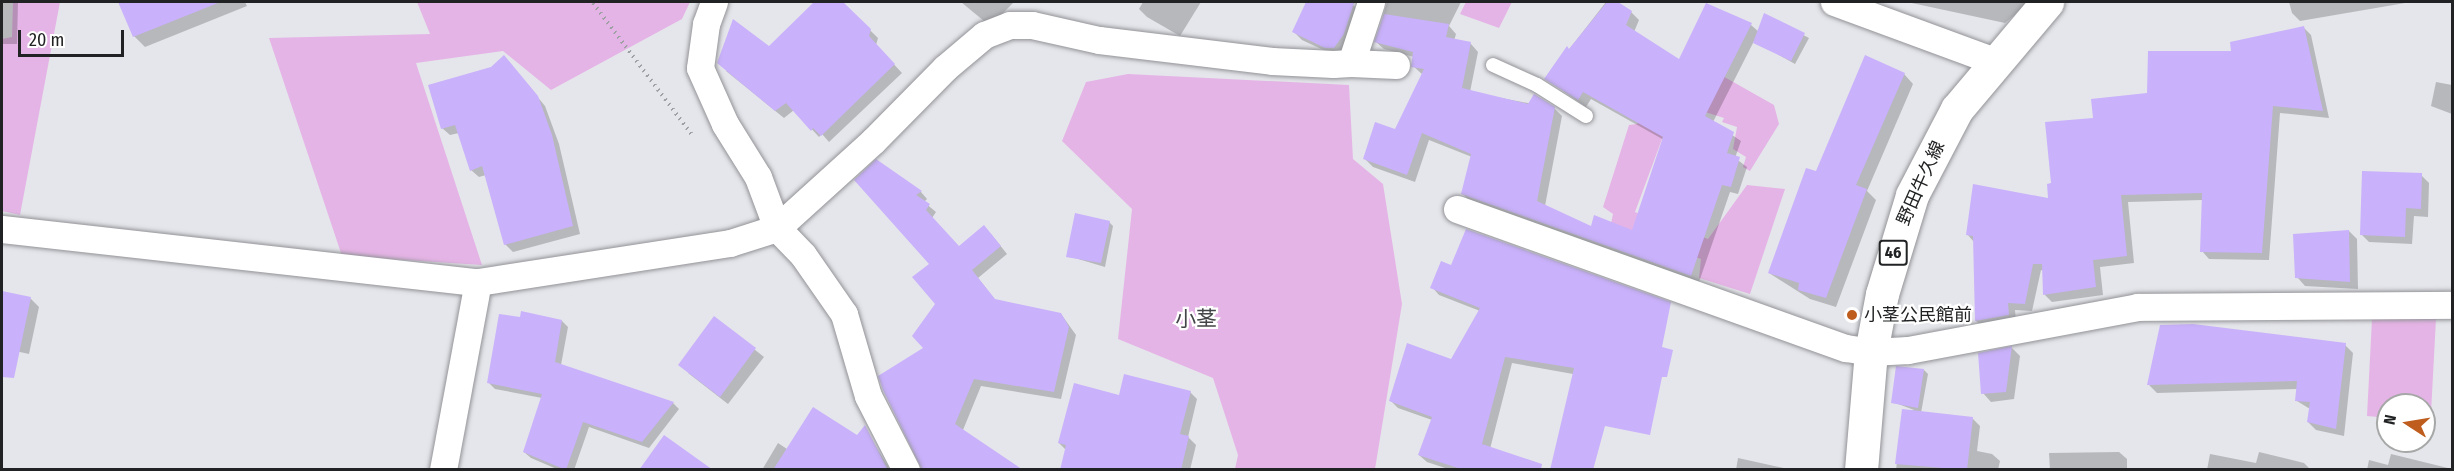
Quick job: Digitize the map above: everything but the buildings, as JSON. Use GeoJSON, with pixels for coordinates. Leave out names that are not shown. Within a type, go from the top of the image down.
{"type":"FeatureCollection","features":[{"type":"Feature","properties":{"kind":"main road","name":"野田牛久線"},"geometry":{"type":"LineString","coordinates":[[1860,470],[1871,352],[1882,294],[1912,195],[1952,116],[1994,61],[2047,2]]}},
{"type":"Feature","properties":{"kind":"street"},"geometry":{"type":"LineString","coordinates":[[714,2],[706,24],[700,68],[725,124],[758,177],[777,228],[803,255],[843,314],[868,396],[906,470]]}},
{"type":"Feature","properties":{"kind":"street"},"geometry":{"type":"LineString","coordinates":[[1351,63],[1371,2]]}},
{"type":"Feature","properties":{"kind":"street"},"geometry":{"type":"LineString","coordinates":[[1837,2],[1994,61]]}},
{"type":"Feature","properties":{"kind":"street"},"geometry":{"type":"LineString","coordinates":[[2,229],[478,282],[730,243],[777,228],[873,141],[950,64],[984,35],[1010,24],[1032,25],[1099,40],[1238,57],[1396,65]]}},
{"type":"Feature","properties":{"kind":"street"},"geometry":{"type":"LineString","coordinates":[[1457,209],[1846,348],[1871,352],[1908,350],[2136,307],[2452,305]]}},
{"type":"Feature","properties":{"kind":"street"},"geometry":{"type":"LineString","coordinates":[[443,470],[478,282]]}},
{"type":"Feature","properties":{"kind":"lane"},"geometry":{"type":"LineString","coordinates":[[1492,65],[1537,85],[1586,116]]}},
{"type":"Feature","properties":{"kind":"path"},"geometry":{"type":"LineString","coordinates":[[593,3],[696,140]]}},
{"type":"Feature","properties":{"kind":"shaded area"},"geometry":{"type":"Polygon","coordinates":[[[13,2],[60,2],[20,215],[2,211],[2,39],[12,37],[13,2]]]}},
{"type":"Feature","properties":{"kind":"shaded area"},"geometry":{"type":"Polygon","coordinates":[[[417,2],[690,2],[682,19],[551,90],[503,51],[416,63],[482,265],[342,256],[269,38],[430,34],[417,2]]]}},
{"type":"Feature","properties":{"kind":"shaded area"},"geometry":{"type":"Polygon","coordinates":[[[1466,2],[1512,2],[1499,28],[1460,14],[1466,2]]]}},
{"type":"Feature","properties":{"kind":"shaded area"},"geometry":{"type":"Polygon","coordinates":[[[1705,66],[1774,105],[1779,124],[1750,171],[1743,167],[1746,157],[1733,149],[1737,127],[1722,122],[1724,118],[1680,104],[1672,112],[1635,212],[1708,239],[1747,185],[1785,189],[1750,294],[1699,278],[1701,259],[1610,228],[1613,214],[1603,207],[1629,125],[1637,124],[1651,104],[1705,66]]]}},
{"type":"Feature","properties":{"kind":"shaded area"},"geometry":{"type":"Polygon","coordinates":[[[1128,74],[1349,85],[1353,159],[1383,184],[1402,304],[1375,469],[1235,469],[1238,455],[1213,378],[1118,339],[1132,209],[1062,141],[1086,82],[1128,74]]]}},
{"type":"Feature","properties":{"kind":"shaded area"},"geometry":{"type":"Polygon","coordinates":[[[2372,319],[2436,319],[2432,393],[2376,393],[2376,417],[2367,416],[2372,319]]]}},
{"type":"Feature","properties":{"kind":"place","name":"小茎公民館前"},"geometry":{"type":"Point","coordinates":[1852,315]}},
{"type":"Feature","properties":{"kind":"district","name":"小茎"},"geometry":{"type":"Point","coordinates":[1196,319]}}]}
